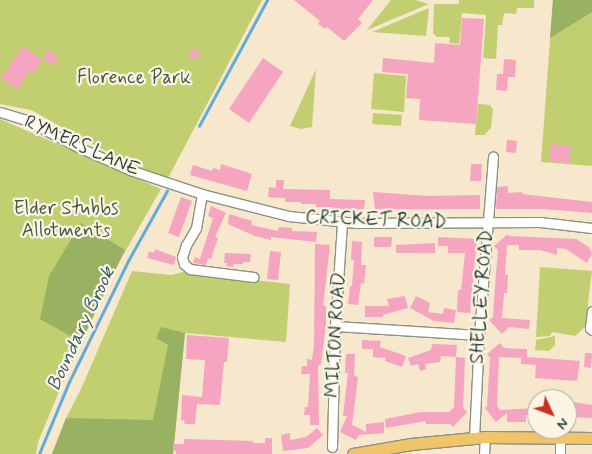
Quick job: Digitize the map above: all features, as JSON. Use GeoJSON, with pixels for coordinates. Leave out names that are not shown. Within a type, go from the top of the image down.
{"type":"FeatureCollection","features":[{"type":"Feature","properties":{"kind":"main road"},"geometry":{"type":"LineString","coordinates":[[353,454],[411,444],[479,437],[527,437]]}},
{"type":"Feature","properties":{"kind":"main road"},"geometry":{"type":"LineString","coordinates":[[577,438],[592,438]]}},
{"type":"Feature","properties":{"kind":"street","name":"RYMERS LANE"},"geometry":{"type":"LineString","coordinates":[[0,112],[26,120],[85,150],[164,182]]}},
{"type":"Feature","properties":{"kind":"street","name":"SHELLEY ROAD"},"geometry":{"type":"LineString","coordinates":[[484,454],[479,437],[479,335],[493,156]]}},
{"type":"Feature","properties":{"kind":"street","name":"CRICKET ROAD"},"geometry":{"type":"LineString","coordinates":[[164,182],[202,194],[288,216],[342,222],[540,222],[592,228]]}},
{"type":"Feature","properties":{"kind":"street"},"geometry":{"type":"LineString","coordinates":[[202,194],[196,228],[186,245],[182,257],[184,264],[190,269],[253,277]]}},
{"type":"Feature","properties":{"kind":"street","name":"MILTON ROAD"},"geometry":{"type":"LineString","coordinates":[[332,447],[335,326],[342,222]]}},
{"type":"Feature","properties":{"kind":"street"},"geometry":{"type":"LineString","coordinates":[[592,311],[590,328],[592,330]]}},
{"type":"Feature","properties":{"kind":"street"},"geometry":{"type":"LineString","coordinates":[[335,326],[479,335]]}},
{"type":"Feature","properties":{"kind":"street"},"geometry":{"type":"LineString","coordinates":[[560,439],[560,454]]}},
{"type":"Feature","properties":{"kind":"green space","name":"Florence Park"},"geometry":{"type":"Polygon","coordinates":[[[0,0],[262,0],[167,180],[98,147],[31,110],[0,104],[0,0]]]}},
{"type":"Feature","properties":{"kind":"green space"},"geometry":{"type":"Polygon","coordinates":[[[391,0],[415,0],[429,4],[367,30],[391,0]]]}},
{"type":"Feature","properties":{"kind":"green space"},"geometry":{"type":"Polygon","coordinates":[[[459,0],[534,0],[534,8],[517,8],[516,14],[504,13],[502,25],[498,25],[496,59],[483,58],[486,15],[462,13],[459,44],[449,43],[450,37],[437,37],[433,33],[434,4],[459,4],[459,0]]]}},
{"type":"Feature","properties":{"kind":"green space"},"geometry":{"type":"Polygon","coordinates":[[[553,0],[592,0],[592,166],[541,162],[553,0]]]}},
{"type":"Feature","properties":{"kind":"green space"},"geometry":{"type":"Polygon","coordinates":[[[553,0],[592,0],[592,12],[550,38],[553,0]]]}},
{"type":"Feature","properties":{"kind":"green space"},"geometry":{"type":"Polygon","coordinates":[[[429,8],[426,36],[372,32],[429,8]]]}},
{"type":"Feature","properties":{"kind":"green space"},"geometry":{"type":"Polygon","coordinates":[[[316,69],[312,127],[301,129],[290,126],[316,69]]]}},
{"type":"Feature","properties":{"kind":"green space"},"geometry":{"type":"Polygon","coordinates":[[[374,73],[406,76],[404,112],[371,109],[374,73]]]}},
{"type":"Feature","properties":{"kind":"green space"},"geometry":{"type":"Polygon","coordinates":[[[478,104],[490,105],[493,109],[491,128],[484,135],[475,135],[478,104]]]}},
{"type":"Feature","properties":{"kind":"green space"},"geometry":{"type":"Polygon","coordinates":[[[373,113],[402,115],[401,126],[372,124],[373,113]]]}},
{"type":"Feature","properties":{"kind":"green space","name":"Elder Stubbs Allotments"},"geometry":{"type":"Polygon","coordinates":[[[0,119],[161,189],[118,264],[63,382],[38,442],[36,454],[0,454],[0,119]]]}},
{"type":"Feature","properties":{"kind":"green space"},"geometry":{"type":"Polygon","coordinates":[[[81,223],[125,250],[81,342],[40,319],[49,276],[81,223]]]}},
{"type":"Feature","properties":{"kind":"green space"},"geometry":{"type":"Polygon","coordinates":[[[540,267],[592,271],[585,327],[575,336],[552,332],[550,336],[536,337],[540,267]]]}},
{"type":"Feature","properties":{"kind":"green space","name":"Elder Stubbs Allotments"},"geometry":{"type":"Polygon","coordinates":[[[132,271],[171,275],[183,272],[290,284],[286,342],[185,333],[173,454],[52,454],[66,418],[81,389],[132,271]]]}},
{"type":"Feature","properties":{"kind":"green space"},"geometry":{"type":"Polygon","coordinates":[[[161,327],[185,333],[173,454],[52,454],[66,418],[153,420],[168,345],[156,338],[161,327]]]}},
{"type":"Feature","properties":{"kind":"green space"},"geometry":{"type":"Polygon","coordinates":[[[555,336],[555,345],[549,351],[535,350],[536,340],[555,336]]]}},
{"type":"Feature","properties":{"kind":"building"},"geometry":{"type":"Polygon","coordinates":[[[294,0],[373,0],[358,19],[362,23],[344,41],[327,27],[325,29],[318,24],[320,21],[294,0]]]}},
{"type":"Feature","properties":{"kind":"building"},"geometry":{"type":"Polygon","coordinates":[[[462,18],[484,19],[476,124],[419,120],[420,99],[406,98],[408,74],[382,72],[383,58],[434,63],[435,43],[460,45],[462,18]]]}},
{"type":"Feature","properties":{"kind":"building"},"geometry":{"type":"Polygon","coordinates":[[[23,46],[42,60],[34,73],[30,70],[17,89],[1,78],[23,46]]]}},
{"type":"Feature","properties":{"kind":"building"},"geometry":{"type":"Polygon","coordinates":[[[192,49],[196,49],[199,54],[198,58],[192,59],[189,56],[189,52],[192,49]]]}},
{"type":"Feature","properties":{"kind":"building"},"geometry":{"type":"Polygon","coordinates":[[[48,50],[58,57],[53,65],[43,58],[48,50]]]}},
{"type":"Feature","properties":{"kind":"building"},"geometry":{"type":"Polygon","coordinates":[[[263,58],[283,72],[249,123],[229,109],[263,58]]]}},
{"type":"Feature","properties":{"kind":"building"},"geometry":{"type":"Polygon","coordinates":[[[504,59],[516,60],[515,77],[508,77],[507,91],[496,90],[497,74],[503,74],[504,59]]]}},
{"type":"Feature","properties":{"kind":"building"},"geometry":{"type":"Polygon","coordinates":[[[507,140],[517,141],[516,153],[506,152],[507,140]]]}},
{"type":"Feature","properties":{"kind":"building"},"geometry":{"type":"Polygon","coordinates":[[[551,144],[571,146],[569,163],[549,161],[551,144]]]}},
{"type":"Feature","properties":{"kind":"building"},"geometry":{"type":"Polygon","coordinates":[[[221,164],[252,174],[247,191],[190,175],[193,165],[212,171],[213,168],[220,170],[221,164]]]}},
{"type":"Feature","properties":{"kind":"building"},"geometry":{"type":"Polygon","coordinates":[[[471,164],[482,164],[481,181],[470,181],[471,164]]]}},
{"type":"Feature","properties":{"kind":"building"},"geometry":{"type":"Polygon","coordinates":[[[276,180],[284,180],[283,189],[330,190],[330,199],[365,200],[364,209],[316,207],[316,204],[285,202],[285,198],[268,197],[269,187],[276,188],[276,180]]]}},
{"type":"Feature","properties":{"kind":"building"},"geometry":{"type":"Polygon","coordinates":[[[508,186],[508,193],[522,192],[522,194],[592,202],[592,213],[543,209],[496,209],[497,187],[508,186]]]}},
{"type":"Feature","properties":{"kind":"building"},"geometry":{"type":"Polygon","coordinates":[[[373,192],[427,196],[480,195],[480,209],[375,209],[373,192]]]}},
{"type":"Feature","properties":{"kind":"building"},"geometry":{"type":"Polygon","coordinates":[[[181,197],[192,201],[179,237],[168,233],[181,197]]]}},
{"type":"Feature","properties":{"kind":"building"},"geometry":{"type":"Polygon","coordinates":[[[211,206],[226,213],[215,237],[218,238],[211,259],[208,258],[206,265],[193,263],[195,257],[200,259],[213,218],[208,216],[211,206]]]}},
{"type":"Feature","properties":{"kind":"building"},"geometry":{"type":"Polygon","coordinates":[[[229,214],[252,221],[251,225],[278,231],[279,227],[292,228],[292,231],[317,232],[316,242],[271,237],[271,240],[255,236],[228,224],[229,214]]]}},
{"type":"Feature","properties":{"kind":"building"},"geometry":{"type":"Polygon","coordinates":[[[508,234],[509,236],[576,239],[589,247],[592,254],[587,263],[566,249],[557,248],[557,255],[540,250],[519,250],[519,245],[507,245],[505,275],[508,275],[507,293],[504,293],[502,318],[530,320],[529,329],[509,327],[502,334],[489,320],[493,317],[498,250],[494,246],[508,234]]]}},
{"type":"Feature","properties":{"kind":"building"},"geometry":{"type":"Polygon","coordinates":[[[374,237],[392,237],[391,247],[374,247],[374,237]]]}},
{"type":"Feature","properties":{"kind":"building"},"geometry":{"type":"Polygon","coordinates":[[[438,237],[477,239],[470,313],[457,312],[458,290],[461,290],[465,253],[448,253],[448,246],[438,246],[438,237]]]}},
{"type":"Feature","properties":{"kind":"building"},"geometry":{"type":"Polygon","coordinates":[[[352,241],[362,242],[361,265],[366,265],[364,284],[361,283],[358,305],[348,304],[350,286],[352,286],[354,260],[351,260],[352,241]]]}},
{"type":"Feature","properties":{"kind":"building"},"geometry":{"type":"Polygon","coordinates":[[[435,243],[435,253],[396,253],[396,245],[435,243]]]}},
{"type":"Feature","properties":{"kind":"building"},"geometry":{"type":"Polygon","coordinates":[[[315,244],[330,245],[323,306],[326,306],[326,324],[321,365],[318,365],[319,425],[310,425],[310,415],[304,415],[305,407],[308,407],[310,374],[301,374],[302,366],[307,366],[307,359],[312,360],[314,345],[315,244]]]}},
{"type":"Feature","properties":{"kind":"building"},"geometry":{"type":"Polygon","coordinates":[[[155,249],[176,257],[174,265],[147,258],[149,251],[154,253],[155,249]]]}},
{"type":"Feature","properties":{"kind":"building"},"geometry":{"type":"Polygon","coordinates":[[[270,251],[281,252],[278,280],[267,279],[270,251]]]}},
{"type":"Feature","properties":{"kind":"building"},"geometry":{"type":"Polygon","coordinates":[[[225,253],[251,254],[250,262],[233,264],[233,267],[226,266],[227,263],[224,263],[225,253]]]}},
{"type":"Feature","properties":{"kind":"building"},"geometry":{"type":"Polygon","coordinates":[[[405,296],[408,308],[383,315],[383,317],[365,317],[365,306],[389,306],[387,299],[405,296]]]}},
{"type":"Feature","properties":{"kind":"building"},"geometry":{"type":"Polygon","coordinates":[[[416,296],[430,303],[428,312],[443,314],[444,308],[456,310],[454,323],[434,321],[410,308],[416,296]]]}},
{"type":"Feature","properties":{"kind":"building"},"geometry":{"type":"Polygon","coordinates":[[[187,335],[229,338],[227,362],[224,362],[220,405],[197,404],[195,424],[184,424],[185,421],[181,420],[182,395],[202,397],[205,360],[186,359],[187,335]]]}},
{"type":"Feature","properties":{"kind":"building"},"geometry":{"type":"Polygon","coordinates":[[[362,340],[381,341],[380,347],[406,356],[402,367],[385,361],[386,358],[373,357],[373,349],[362,349],[362,340]]]}},
{"type":"Feature","properties":{"kind":"building"},"geometry":{"type":"Polygon","coordinates":[[[500,343],[504,348],[527,349],[527,357],[580,361],[577,381],[535,378],[536,365],[521,364],[521,358],[499,357],[497,406],[500,410],[527,409],[527,415],[526,422],[507,422],[507,413],[496,422],[485,408],[487,406],[490,358],[487,354],[500,343]]]}},
{"type":"Feature","properties":{"kind":"building"},"geometry":{"type":"Polygon","coordinates":[[[432,344],[457,345],[456,357],[441,356],[440,362],[425,364],[426,369],[420,371],[418,364],[411,366],[408,358],[431,350],[432,344]]]}},
{"type":"Feature","properties":{"kind":"building"},"geometry":{"type":"Polygon","coordinates":[[[585,353],[592,353],[591,368],[584,367],[585,353]]]}},
{"type":"Feature","properties":{"kind":"building"},"geometry":{"type":"Polygon","coordinates":[[[346,354],[355,354],[354,376],[358,377],[352,425],[366,432],[366,424],[384,422],[384,433],[359,435],[356,440],[340,432],[347,416],[343,416],[348,373],[345,373],[346,354]]]}},
{"type":"Feature","properties":{"kind":"building"},"geometry":{"type":"Polygon","coordinates":[[[456,357],[465,358],[463,408],[467,412],[453,427],[450,424],[426,424],[426,421],[386,428],[385,419],[421,412],[449,412],[454,407],[456,357]]]}},
{"type":"Feature","properties":{"kind":"building"},"geometry":{"type":"Polygon","coordinates":[[[577,403],[592,405],[592,418],[577,417],[577,403]]]}},
{"type":"Feature","properties":{"kind":"building"},"geometry":{"type":"Polygon","coordinates":[[[317,428],[323,435],[308,448],[283,451],[281,435],[290,433],[290,440],[306,437],[317,428]]]}},
{"type":"Feature","properties":{"kind":"building"},"geometry":{"type":"Polygon","coordinates":[[[265,438],[272,438],[272,454],[176,454],[176,451],[173,451],[173,444],[184,444],[184,439],[265,443],[265,438]]]}},
{"type":"Feature","properties":{"kind":"waterway","name":"Boundary Brook"},"geometry":{"type":"LineString","coordinates":[[199,126],[267,0]]}},
{"type":"Feature","properties":{"kind":"waterway","name":"Boundary Brook"},"geometry":{"type":"LineString","coordinates":[[39,454],[69,382],[128,261],[167,191]]}}]}
